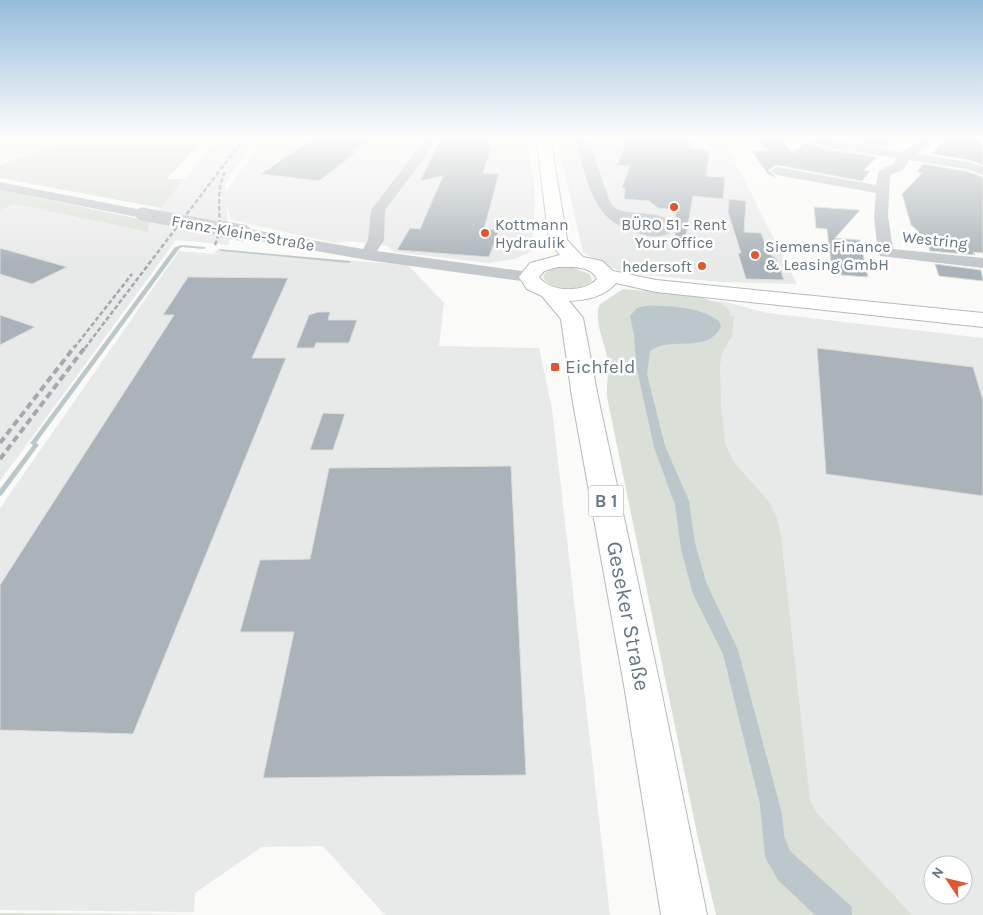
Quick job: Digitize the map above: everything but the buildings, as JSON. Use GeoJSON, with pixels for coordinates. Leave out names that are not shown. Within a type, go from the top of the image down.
{"type":"FeatureCollection","features":[{"type":"Feature","properties":{"kind":"main road"},"geometry":{"type":"LineString","coordinates":[[551,179],[558,241],[576,261]]}},
{"type":"Feature","properties":{"kind":"main road"},"geometry":{"type":"LineString","coordinates":[[558,241],[537,269],[536,287],[550,293],[567,295],[599,285],[656,286],[983,320]]}},
{"type":"Feature","properties":{"kind":"main road"},"geometry":{"type":"LineString","coordinates":[[537,269],[576,261],[600,269],[599,285],[572,318],[550,293]]}},
{"type":"Feature","properties":{"kind":"main road","name":"Geseker Straße"},"geometry":{"type":"LineString","coordinates":[[572,318],[585,396],[642,685],[684,915]]}},
{"type":"Feature","properties":{"kind":"street"},"geometry":{"type":"LineString","coordinates":[[367,256],[376,240],[378,210],[402,179]]}},
{"type":"Feature","properties":{"kind":"street"},"geometry":{"type":"LineString","coordinates":[[595,179],[603,204],[616,214]]}},
{"type":"Feature","properties":{"kind":"street"},"geometry":{"type":"LineString","coordinates":[[819,179],[882,190]]}},
{"type":"Feature","properties":{"kind":"street","name":"Westring"},"geometry":{"type":"LineString","coordinates":[[883,179],[881,216],[886,252],[983,263]]}},
{"type":"Feature","properties":{"kind":"street","name":"Franz-Kleine-Straße"},"geometry":{"type":"LineString","coordinates":[[0,186],[367,256],[487,270],[537,269]]}},
{"type":"Feature","properties":{"kind":"shaded area"},"geometry":{"type":"Polygon","coordinates":[[[4,179],[184,179],[161,208],[4,179]]]}},
{"type":"Feature","properties":{"kind":"shaded area"},"geometry":{"type":"Polygon","coordinates":[[[185,179],[229,179],[225,184],[226,192],[235,179],[533,179],[535,193],[532,251],[515,259],[489,263],[394,252],[388,246],[351,241],[335,243],[231,220],[227,204],[229,245],[176,240],[0,481],[0,210],[15,204],[148,232],[150,221],[185,179]]]}},
{"type":"Feature","properties":{"kind":"shaded area"},"geometry":{"type":"Polygon","coordinates":[[[566,179],[744,179],[797,284],[720,282],[626,273],[600,263],[583,252],[566,179]]]}},
{"type":"Feature","properties":{"kind":"shaded area"},"geometry":{"type":"Polygon","coordinates":[[[0,190],[150,221],[148,232],[15,204],[0,210],[0,190]]]}},
{"type":"Feature","properties":{"kind":"shaded area"},"geometry":{"type":"Polygon","coordinates":[[[217,250],[408,265],[444,303],[439,346],[539,348],[552,409],[610,915],[385,915],[323,846],[262,847],[195,893],[194,912],[0,910],[0,508],[179,251],[214,254],[217,250]]]}},
{"type":"Feature","properties":{"kind":"shaded area"},"geometry":{"type":"Polygon","coordinates":[[[570,267],[590,274],[592,281],[581,287],[566,289],[552,286],[543,277],[545,273],[554,268],[570,267]]]}},
{"type":"Feature","properties":{"kind":"shaded area"},"geometry":{"type":"Polygon","coordinates":[[[623,289],[704,296],[705,299],[721,303],[730,311],[730,315],[734,316],[732,336],[722,353],[720,366],[725,444],[734,462],[769,502],[777,518],[781,536],[810,801],[816,812],[912,915],[716,915],[698,838],[607,397],[608,361],[599,326],[599,305],[623,289]]]}},
{"type":"Feature","properties":{"kind":"shaded area"},"geometry":{"type":"Polygon","coordinates":[[[642,299],[726,302],[767,313],[983,338],[983,915],[756,915],[642,299]]]}},
{"type":"Feature","properties":{"kind":"shaded area"},"geometry":{"type":"Polygon","coordinates":[[[664,306],[693,310],[711,316],[719,321],[721,326],[715,335],[708,340],[669,344],[650,351],[647,374],[665,446],[689,501],[695,543],[706,582],[738,650],[782,814],[784,836],[790,851],[852,907],[852,915],[815,915],[778,880],[765,857],[760,804],[723,654],[693,594],[681,549],[675,505],[654,447],[636,365],[634,334],[630,316],[637,308],[664,306]]]}},
{"type":"Feature","properties":{"kind":"shaded area"},"geometry":{"type":"Polygon","coordinates":[[[0,913],[200,914],[0,915],[0,913]]]}},
{"type":"Feature","properties":{"kind":"waterway"},"geometry":{"type":"LineString","coordinates":[[0,494],[36,445],[33,443],[177,248],[182,246],[204,248]]}},
{"type":"Feature","properties":{"kind":"waterway"},"geometry":{"type":"LineString","coordinates":[[221,250],[349,262]]}},
{"type":"Feature","properties":{"kind":"railway"},"geometry":{"type":"LineString","coordinates":[[85,348],[214,179]]}},
{"type":"Feature","properties":{"kind":"railway"},"geometry":{"type":"LineString","coordinates":[[215,245],[218,236],[219,199],[223,179]]}},
{"type":"Feature","properties":{"kind":"railway"},"geometry":{"type":"LineString","coordinates":[[74,348],[132,274]]}},
{"type":"Feature","properties":{"kind":"railway"},"geometry":{"type":"LineString","coordinates":[[0,443],[75,346]]}},
{"type":"Feature","properties":{"kind":"railway"},"geometry":{"type":"LineString","coordinates":[[0,459],[86,346]]}},
{"type":"Feature","properties":{"kind":"place","name":"BÜRO 51 - Rent Your Office"},"geometry":{"type":"Point","coordinates":[674,207]}},
{"type":"Feature","properties":{"kind":"place","name":"Kottmann Hydraulik"},"geometry":{"type":"Point","coordinates":[485,233]}},
{"type":"Feature","properties":{"kind":"place","name":"Siemens Finance & Leasing GmbH"},"geometry":{"type":"Point","coordinates":[755,255]}},
{"type":"Feature","properties":{"kind":"place","name":"hedersoft"},"geometry":{"type":"Point","coordinates":[702,266]}},
{"type":"Feature","properties":{"kind":"place","name":"Eichfeld"},"geometry":{"type":"Point","coordinates":[555,367]}}]}
